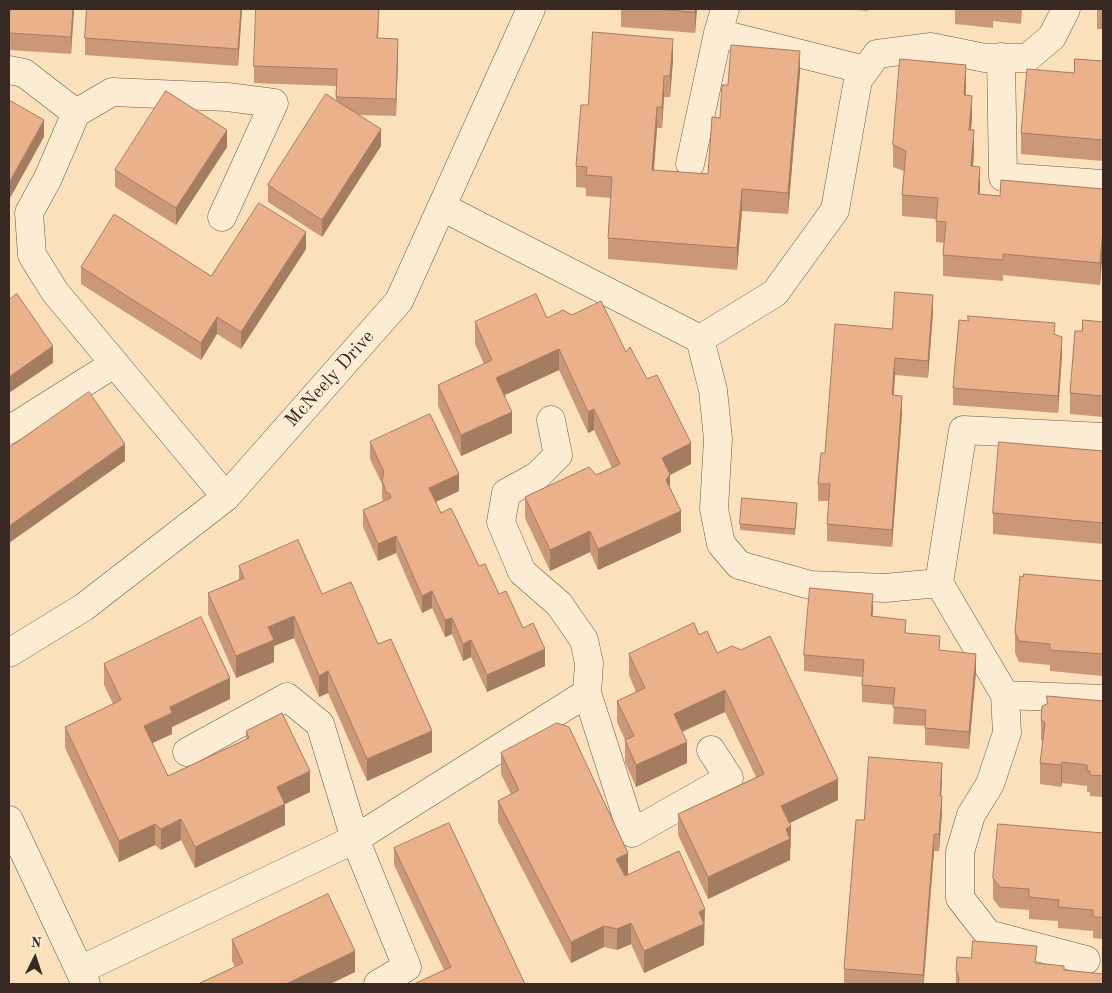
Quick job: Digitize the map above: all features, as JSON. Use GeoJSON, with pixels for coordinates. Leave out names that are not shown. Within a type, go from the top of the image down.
{"type":"FeatureCollection","features":[{"type":"Feature","properties":{"kind":"street","name":"McNeely Drive"},"geometry":{"type":"LineString","coordinates":[[9,653],[84,607],[226,497],[399,301],[531,9]]}},
{"type":"Feature","properties":{"kind":"street"},"geometry":{"type":"LineString","coordinates":[[700,340],[776,293],[835,210],[858,80],[877,54],[931,47],[985,58],[1027,58],[1052,37],[1066,9]]}},
{"type":"Feature","properties":{"kind":"street"},"geometry":{"type":"LineString","coordinates":[[690,164],[722,21],[865,70]]}},
{"type":"Feature","properties":{"kind":"street"},"geometry":{"type":"LineString","coordinates":[[1001,57],[1003,177],[1103,184]]}},
{"type":"Feature","properties":{"kind":"street"},"geometry":{"type":"LineString","coordinates":[[9,70],[24,73],[76,113]]}},
{"type":"Feature","properties":{"kind":"street"},"geometry":{"type":"LineString","coordinates":[[222,217],[274,103],[227,97],[112,92],[76,113],[48,178],[29,213],[32,255],[55,292],[226,497]]}},
{"type":"Feature","properties":{"kind":"street"},"geometry":{"type":"LineString","coordinates":[[442,207],[700,340],[713,390],[718,439],[714,509],[722,544],[740,565],[810,585],[885,588],[939,583]]}},
{"type":"Feature","properties":{"kind":"street"},"geometry":{"type":"LineString","coordinates":[[9,430],[114,364]]}},
{"type":"Feature","properties":{"kind":"street"},"geometry":{"type":"LineString","coordinates":[[551,420],[558,455],[537,476],[506,493],[501,522],[522,572],[559,604],[584,640],[589,663],[587,694],[632,833],[729,778],[711,750]]}},
{"type":"Feature","properties":{"kind":"street"},"geometry":{"type":"LineString","coordinates":[[1086,960],[988,934],[960,898],[960,852],[971,815],[990,784],[1007,733],[1004,695],[939,583],[963,430],[1103,438]]}},
{"type":"Feature","properties":{"kind":"street"},"geometry":{"type":"LineString","coordinates":[[9,820],[83,977],[355,839],[587,694]]}},
{"type":"Feature","properties":{"kind":"street"},"geometry":{"type":"LineString","coordinates":[[1004,695],[1103,699]]}},
{"type":"Feature","properties":{"kind":"street"},"geometry":{"type":"LineString","coordinates":[[187,752],[287,697],[320,724],[355,839],[407,967],[378,984]]}},
{"type":"Feature","properties":{"kind":"building"},"geometry":{"type":"Polygon","coordinates":[[[9,9],[73,9],[71,37],[9,33],[9,9]]]}},
{"type":"Feature","properties":{"kind":"building"},"geometry":{"type":"Polygon","coordinates":[[[87,9],[241,9],[238,49],[85,38],[87,9]]]}},
{"type":"Feature","properties":{"kind":"building"},"geometry":{"type":"Polygon","coordinates":[[[256,9],[379,9],[377,38],[398,39],[396,99],[336,97],[337,69],[254,66],[256,9]]]}},
{"type":"Feature","properties":{"kind":"building"},"geometry":{"type":"Polygon","coordinates":[[[658,9],[695,9],[695,12],[658,9]]]}},
{"type":"Feature","properties":{"kind":"building"},"geometry":{"type":"Polygon","coordinates":[[[593,32],[673,39],[670,76],[664,76],[662,107],[657,107],[652,170],[708,174],[712,117],[720,118],[722,85],[728,85],[731,45],[800,51],[788,193],[742,189],[737,248],[608,238],[612,177],[586,175],[587,167],[576,166],[581,105],[588,105],[593,32]]]}},
{"type":"Feature","properties":{"kind":"building"},"geometry":{"type":"Polygon","coordinates":[[[900,59],[966,65],[964,95],[972,96],[969,130],[974,130],[971,166],[980,167],[978,194],[1000,196],[1001,180],[1103,189],[1103,229],[1100,263],[1003,254],[1003,260],[943,255],[946,222],[936,221],[938,198],[902,195],[906,151],[893,145],[900,59]]]}},
{"type":"Feature","properties":{"kind":"building"},"geometry":{"type":"Polygon","coordinates":[[[1075,59],[1103,61],[1103,140],[1021,133],[1027,69],[1074,73],[1075,59]]]}},
{"type":"Feature","properties":{"kind":"building"},"geometry":{"type":"Polygon","coordinates":[[[166,91],[227,130],[176,208],[115,170],[166,91]]]}},
{"type":"Feature","properties":{"kind":"building"},"geometry":{"type":"Polygon","coordinates":[[[326,94],[381,129],[322,220],[268,185],[326,94]]]}},
{"type":"Feature","properties":{"kind":"building"},"geometry":{"type":"Polygon","coordinates":[[[9,100],[44,120],[9,183],[9,100]]]}},
{"type":"Feature","properties":{"kind":"building"},"geometry":{"type":"Polygon","coordinates":[[[259,203],[306,232],[241,332],[217,317],[201,343],[81,267],[114,214],[211,276],[259,203]]]}},
{"type":"Feature","properties":{"kind":"building"},"geometry":{"type":"Polygon","coordinates":[[[895,292],[933,295],[928,361],[895,358],[892,395],[902,396],[892,530],[827,524],[830,484],[818,484],[821,453],[825,453],[835,324],[892,329],[895,292]]]}},
{"type":"Feature","properties":{"kind":"building"},"geometry":{"type":"Polygon","coordinates":[[[17,294],[53,346],[9,377],[9,300],[17,294]]]}},
{"type":"Feature","properties":{"kind":"building"},"geometry":{"type":"Polygon","coordinates":[[[536,294],[547,318],[563,310],[572,315],[601,301],[626,352],[630,347],[647,379],[657,375],[691,443],[662,458],[670,474],[666,480],[681,511],[598,549],[590,531],[550,550],[525,497],[589,467],[596,475],[620,464],[594,409],[588,412],[559,349],[496,378],[512,412],[461,435],[438,385],[492,360],[475,322],[536,294]]]}},
{"type":"Feature","properties":{"kind":"building"},"geometry":{"type":"Polygon","coordinates":[[[968,316],[1055,323],[1054,334],[1062,337],[1058,396],[953,388],[959,320],[968,321],[968,316]]]}},
{"type":"Feature","properties":{"kind":"building"},"geometry":{"type":"Polygon","coordinates":[[[1083,320],[1103,322],[1103,396],[1070,393],[1075,331],[1082,331],[1083,320]]]}},
{"type":"Feature","properties":{"kind":"building"},"geometry":{"type":"Polygon","coordinates":[[[89,392],[125,444],[9,526],[9,448],[89,392]]]}},
{"type":"Feature","properties":{"kind":"building"},"geometry":{"type":"Polygon","coordinates":[[[430,414],[459,474],[429,488],[441,513],[451,508],[479,566],[485,564],[499,594],[506,591],[523,628],[533,623],[545,649],[487,675],[471,640],[463,644],[452,618],[445,620],[432,591],[422,596],[396,536],[378,544],[363,510],[391,498],[390,494],[386,492],[382,480],[384,472],[370,442],[430,414]]]}},
{"type":"Feature","properties":{"kind":"building"},"geometry":{"type":"Polygon","coordinates":[[[999,442],[1103,451],[1103,523],[993,513],[999,442]]]}},
{"type":"Feature","properties":{"kind":"building"},"geometry":{"type":"Polygon","coordinates":[[[742,498],[797,503],[795,529],[740,524],[742,498]]]}},
{"type":"Feature","properties":{"kind":"building"},"geometry":{"type":"Polygon","coordinates":[[[298,540],[322,594],[351,582],[378,644],[391,639],[432,731],[367,759],[328,671],[319,676],[294,616],[268,627],[274,640],[236,656],[208,593],[244,578],[239,566],[298,540]]]}},
{"type":"Feature","properties":{"kind":"building"},"geometry":{"type":"Polygon","coordinates":[[[1024,574],[1103,581],[1103,654],[1050,650],[1050,644],[1019,641],[1015,632],[1020,576],[1023,577],[1024,574]]]}},
{"type":"Feature","properties":{"kind":"building"},"geometry":{"type":"Polygon","coordinates":[[[810,588],[873,594],[871,616],[906,620],[905,633],[940,636],[939,650],[976,654],[969,732],[925,728],[926,710],[893,707],[895,688],[862,685],[864,660],[804,655],[810,588]]]}},
{"type":"Feature","properties":{"kind":"building"},"geometry":{"type":"Polygon","coordinates":[[[201,617],[230,678],[170,707],[172,713],[144,726],[168,776],[249,738],[246,731],[282,713],[310,771],[277,787],[285,804],[195,847],[181,819],[161,829],[155,824],[119,841],[65,727],[121,700],[104,664],[201,617]]]}},
{"type":"Feature","properties":{"kind":"building"},"geometry":{"type":"Polygon","coordinates":[[[694,623],[699,635],[707,631],[717,653],[732,646],[741,650],[770,636],[838,779],[781,806],[791,826],[786,829],[790,839],[708,877],[678,814],[764,774],[725,690],[674,714],[687,742],[636,765],[625,740],[634,736],[617,701],[645,688],[629,654],[694,623]]]}},
{"type":"Feature","properties":{"kind":"building"},"geometry":{"type":"Polygon","coordinates":[[[1047,696],[1103,701],[1103,776],[1090,775],[1090,771],[1087,771],[1087,765],[1062,762],[1061,765],[1040,763],[1045,723],[1041,719],[1042,706],[1047,704],[1047,696]]]}},
{"type":"Feature","properties":{"kind":"building"},"geometry":{"type":"Polygon","coordinates":[[[557,723],[569,727],[628,853],[616,859],[625,876],[679,851],[705,909],[699,912],[704,924],[644,951],[631,923],[617,929],[604,926],[571,942],[498,801],[519,790],[501,753],[557,723]]]}},
{"type":"Feature","properties":{"kind":"building"},"geometry":{"type":"Polygon","coordinates":[[[869,757],[942,763],[939,834],[934,834],[923,975],[844,969],[856,820],[864,820],[869,757]]]}},
{"type":"Feature","properties":{"kind":"building"},"geometry":{"type":"Polygon","coordinates":[[[449,823],[525,984],[414,984],[451,967],[394,848],[449,823]]]}},
{"type":"Feature","properties":{"kind":"building"},"geometry":{"type":"Polygon","coordinates":[[[998,824],[1103,833],[1103,917],[1093,917],[1093,910],[1058,907],[1059,900],[1029,897],[1029,889],[1000,887],[993,878],[998,824]]]}},
{"type":"Feature","properties":{"kind":"building"},"geometry":{"type":"Polygon","coordinates":[[[328,894],[355,951],[286,984],[198,984],[243,963],[232,940],[328,894]]]}},
{"type":"Feature","properties":{"kind":"building"},"geometry":{"type":"Polygon","coordinates":[[[973,941],[1037,946],[1035,963],[1064,966],[1064,970],[1103,974],[1103,984],[958,984],[957,957],[971,958],[973,941]]]}}]}
